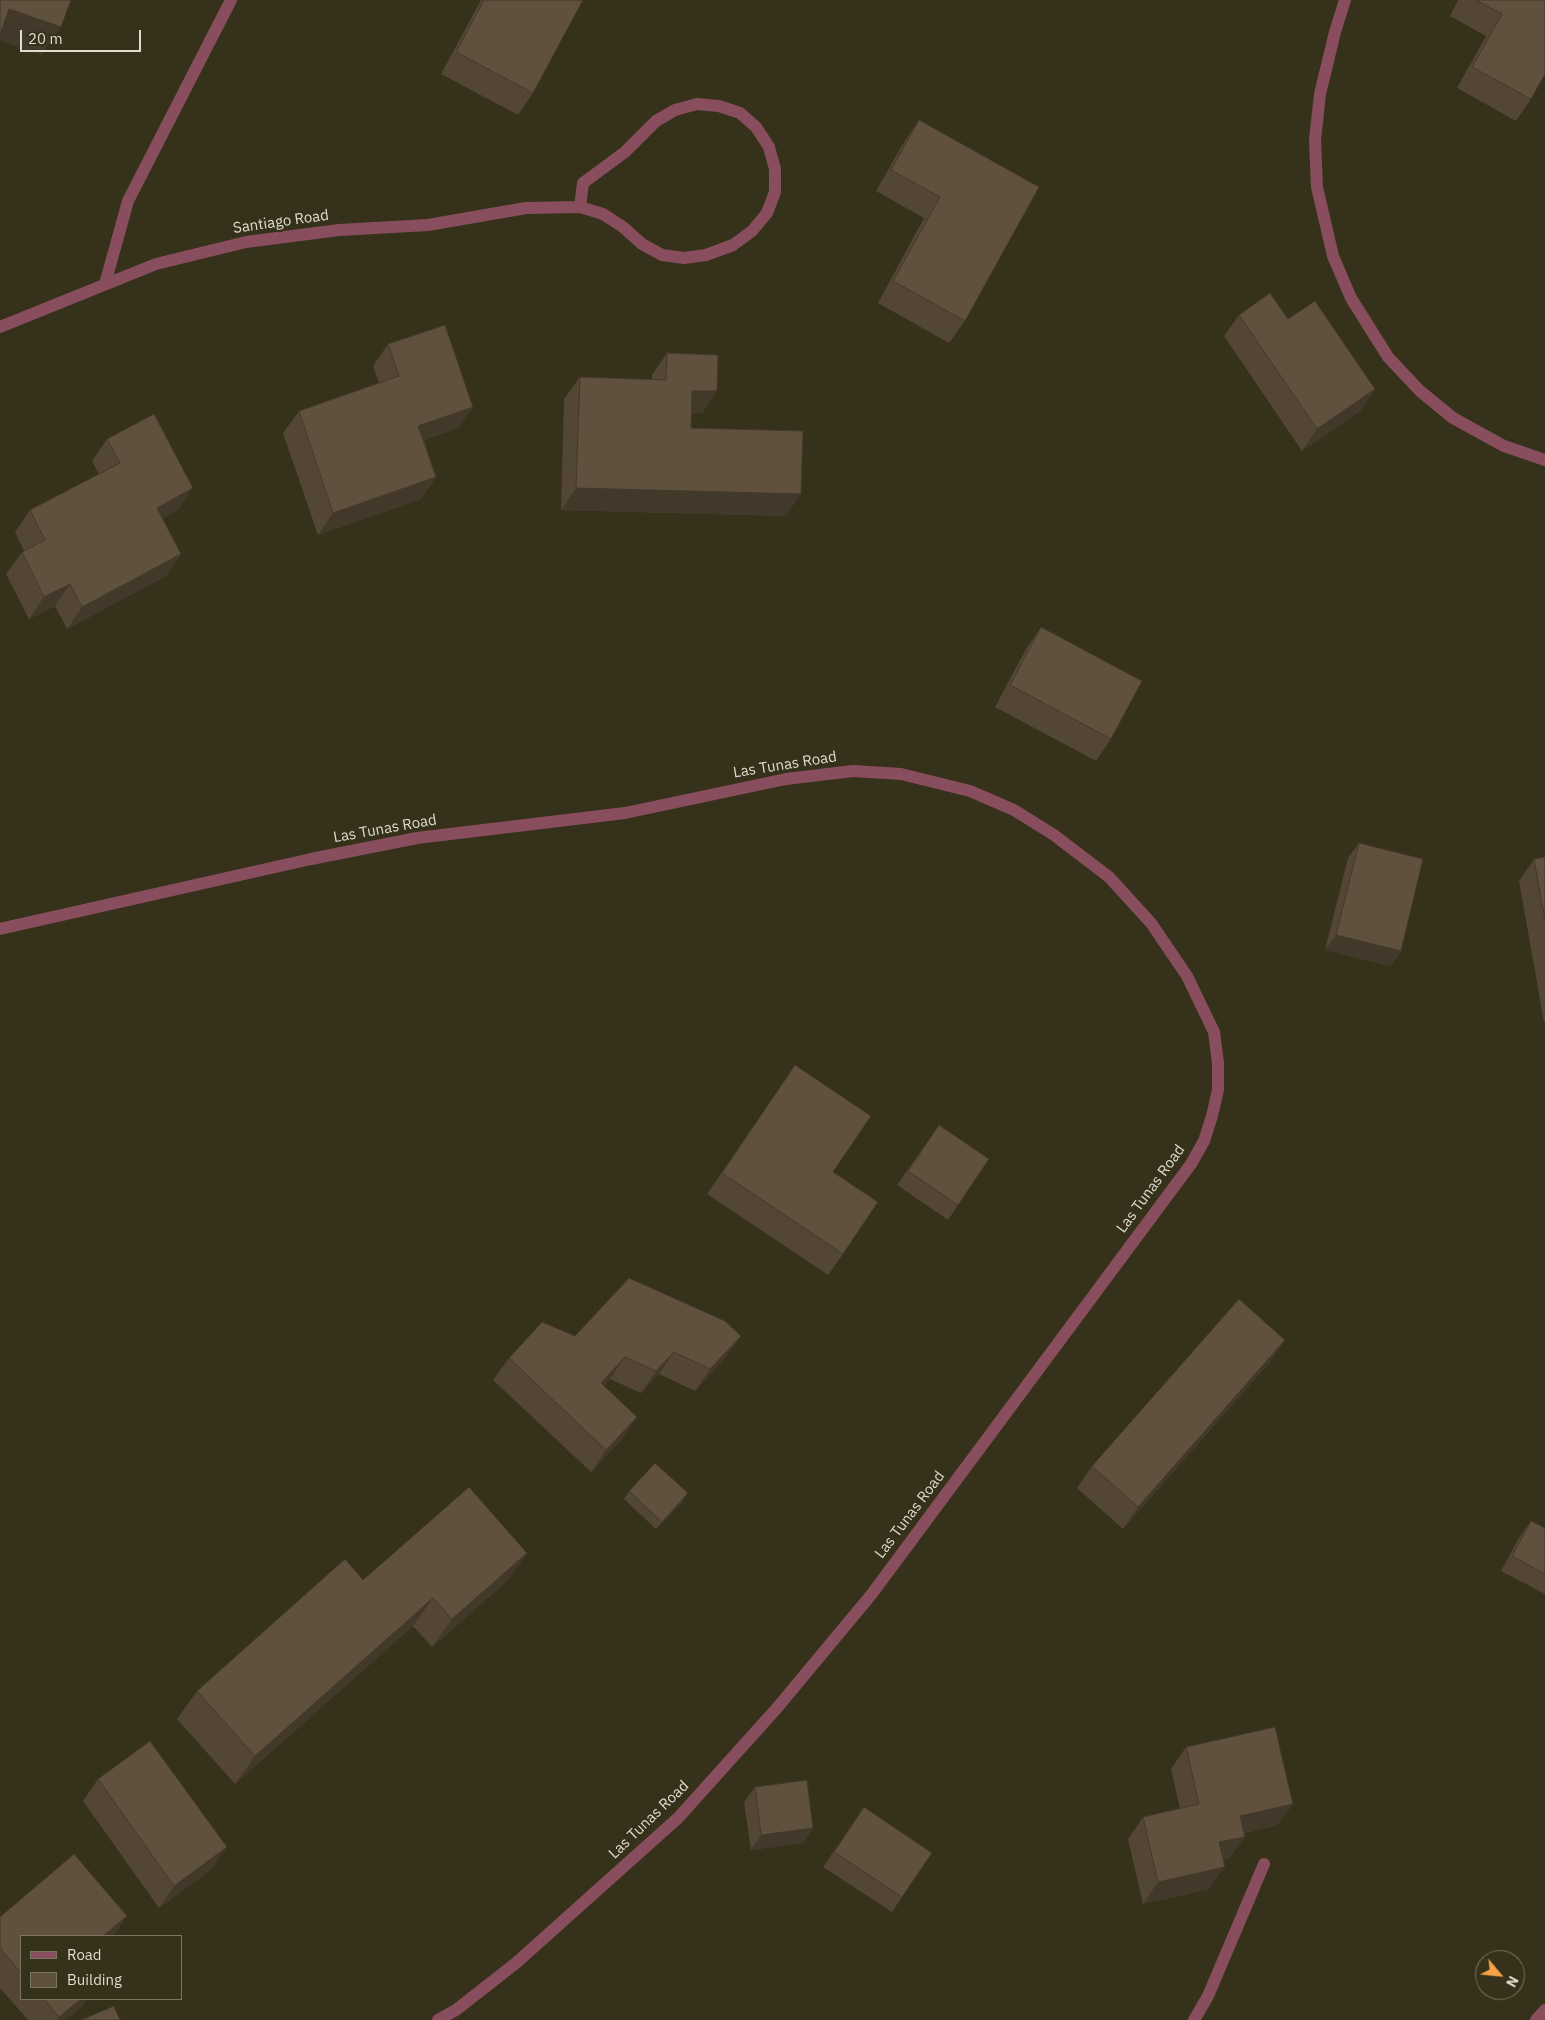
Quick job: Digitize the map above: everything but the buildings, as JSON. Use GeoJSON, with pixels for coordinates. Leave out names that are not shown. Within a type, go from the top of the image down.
{"type":"FeatureCollection","features":[{"type":"Feature","properties":{"kind":"street"},"geometry":{"type":"LineString","coordinates":[[105,284],[128,201],[231,0]]}},
{"type":"Feature","properties":{"kind":"street"},"geometry":{"type":"LineString","coordinates":[[1345,0],[1334,32],[1320,94],[1315,140],[1317,187],[1333,256],[1351,298],[1388,357],[1420,391],[1453,418],[1504,446],[1545,460]]}},
{"type":"Feature","properties":{"kind":"street","name":"Santiago Road"},"geometry":{"type":"LineString","coordinates":[[0,327],[156,264],[246,242],[339,230],[428,225],[526,208],[580,207],[603,214],[623,227],[642,244],[662,255],[684,258],[706,256],[733,245],[752,231],[767,213],[775,192],[775,169],[769,147],[756,127],[740,113],[719,106],[697,104],[676,110],[656,121],[625,152],[583,183],[580,207]]}},
{"type":"Feature","properties":{"kind":"street","name":"Las Tunas Road"},"geometry":{"type":"LineString","coordinates":[[0,930],[311,859],[417,838],[626,814],[786,778],[853,771],[901,774],[970,791],[1014,810],[1054,835],[1109,877],[1151,923],[1187,976],[1214,1032],[1218,1063],[1218,1090],[1204,1141],[1191,1164],[871,1595],[778,1708],[678,1818],[516,1963],[456,2010],[438,2020]]}},
{"type":"Feature","properties":{"kind":"street"},"geometry":{"type":"LineString","coordinates":[[1194,2020],[1208,1996],[1264,1864]]}},
{"type":"Feature","properties":{"kind":"street"},"geometry":{"type":"LineString","coordinates":[[1536,2020],[1545,2010]]}}]}
